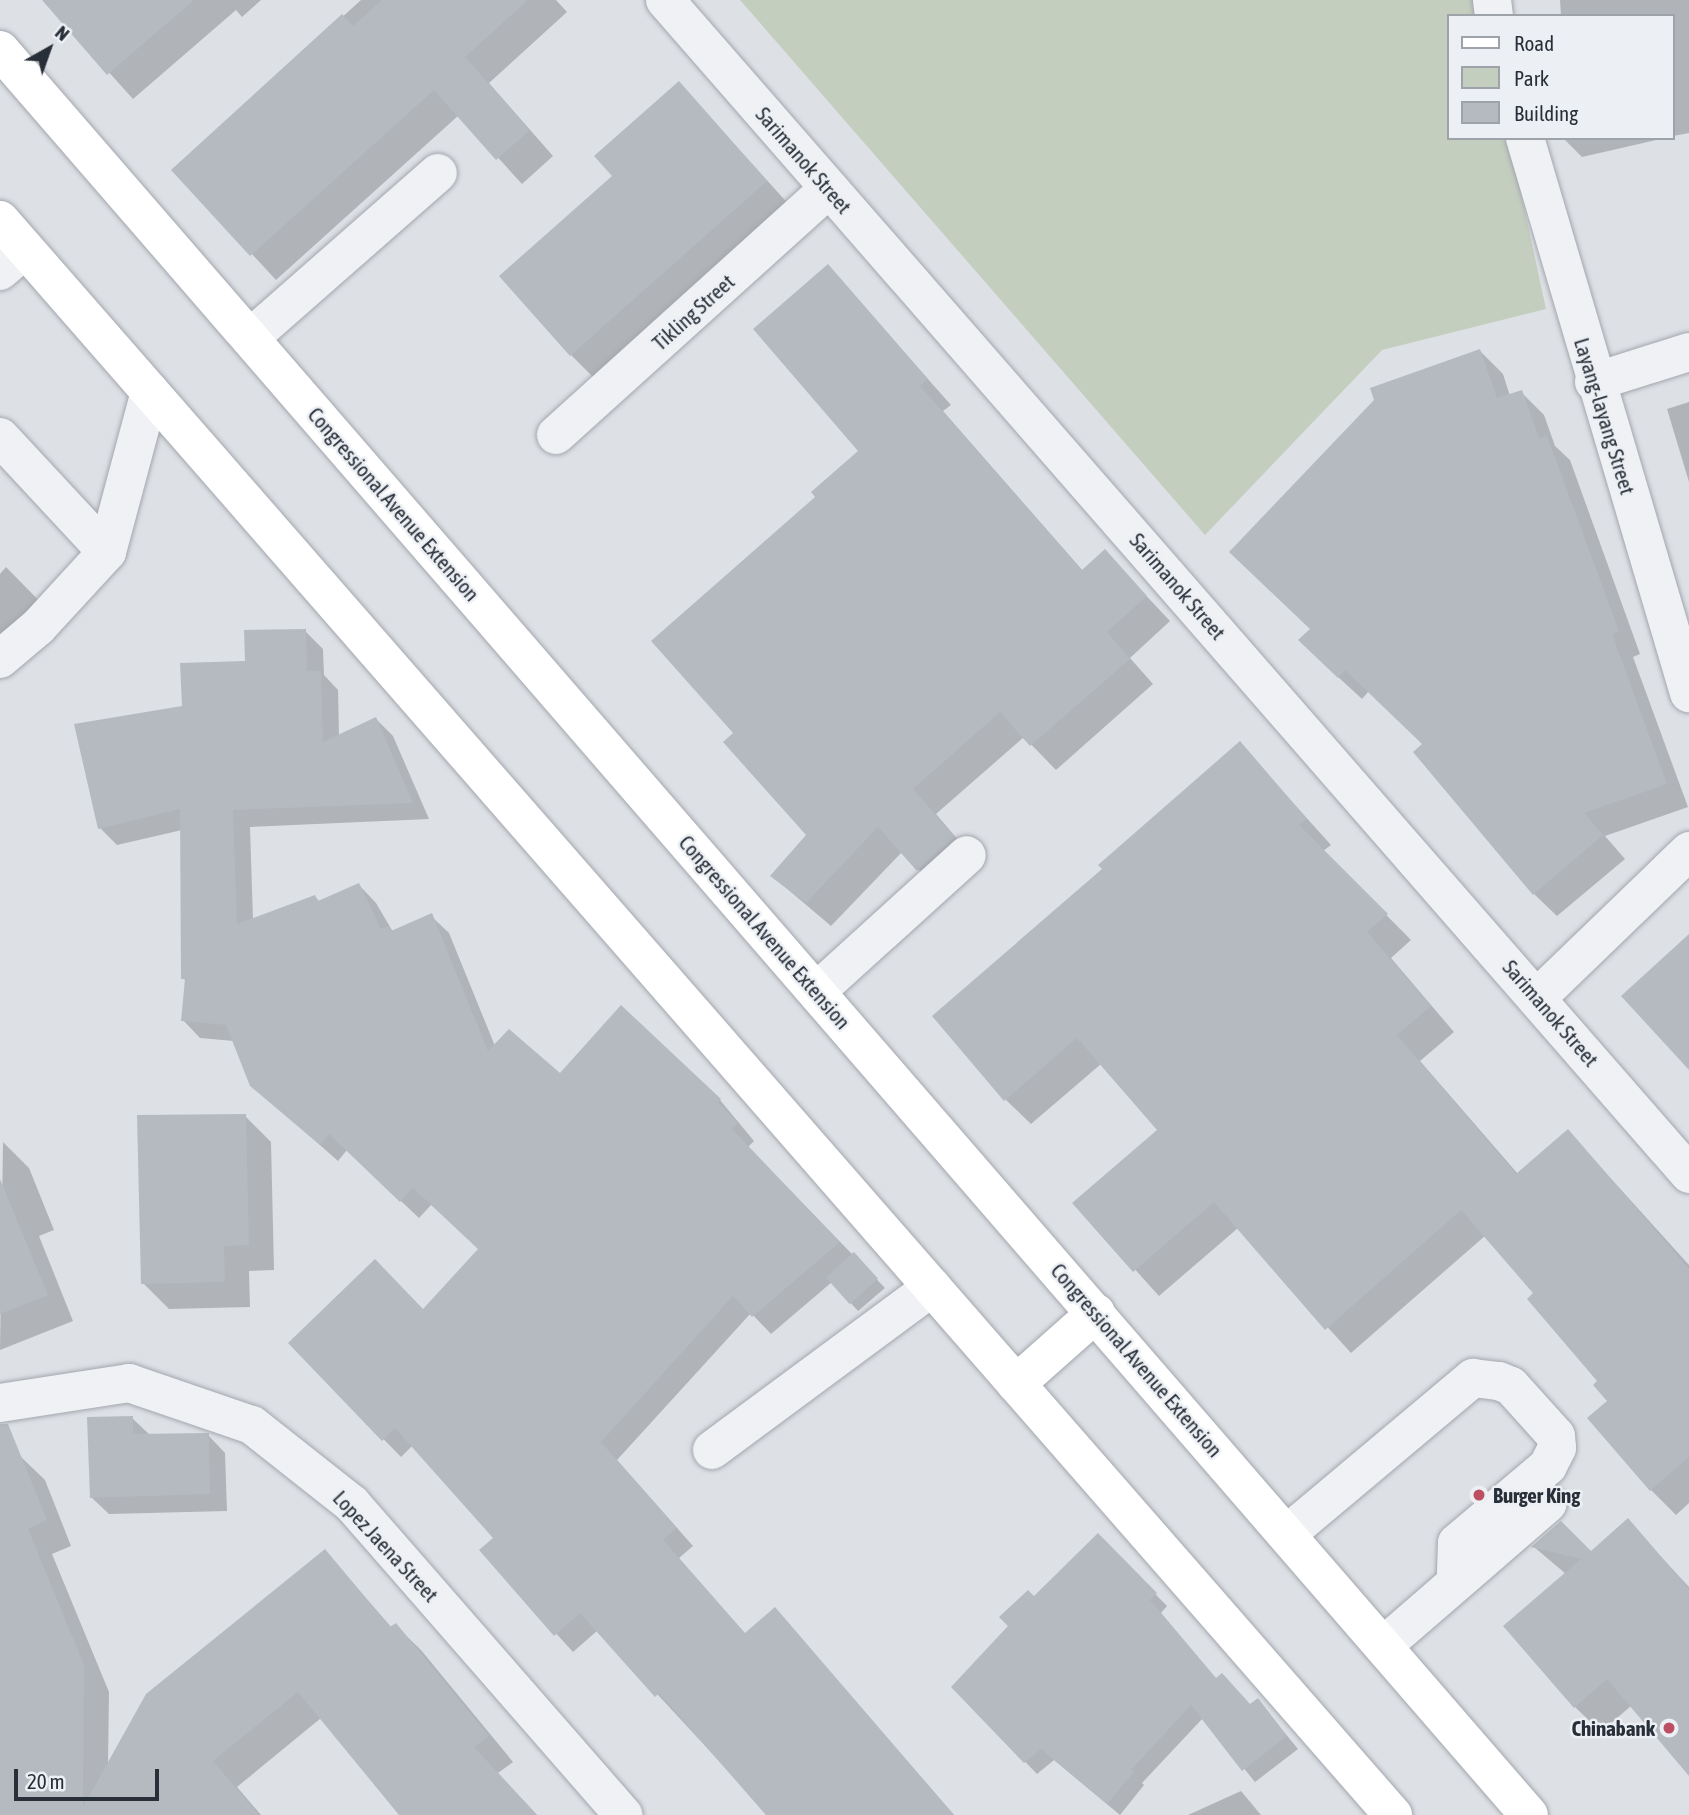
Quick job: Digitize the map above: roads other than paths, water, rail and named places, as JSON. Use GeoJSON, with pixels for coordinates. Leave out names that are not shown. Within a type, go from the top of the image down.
{"type":"FeatureCollection","features":[{"type":"Feature","properties":{"kind":"main road","name":"Congressional Avenue Extension"},"geometry":{"type":"LineString","coordinates":[[0,50],[1529,1815]]}},
{"type":"Feature","properties":{"kind":"main road"},"geometry":{"type":"LineString","coordinates":[[0,220],[13,260],[150,392],[1393,1815]]}},
{"type":"Feature","properties":{"kind":"main road"},"geometry":{"type":"LineString","coordinates":[[1016,1384],[1096,1313]]}},
{"type":"Feature","properties":{"kind":"street","name":"Sarimanok Street"},"geometry":{"type":"LineString","coordinates":[[665,0],[1538,997],[1689,1174]]}},
{"type":"Feature","properties":{"kind":"street","name":"Layang-layang Street"},"geometry":{"type":"LineString","coordinates":[[1526,140],[1594,382],[1689,693]]}},
{"type":"Feature","properties":{"kind":"street"},"geometry":{"type":"LineString","coordinates":[[250,338],[438,173]]}},
{"type":"Feature","properties":{"kind":"street","name":"Tikling Street"},"geometry":{"type":"LineString","coordinates":[[556,435],[830,188]]}},
{"type":"Feature","properties":{"kind":"street"},"geometry":{"type":"LineString","coordinates":[[1594,382],[1689,352]]}},
{"type":"Feature","properties":{"kind":"street"},"geometry":{"type":"LineString","coordinates":[[0,659],[38,627],[107,552],[150,392]]}},
{"type":"Feature","properties":{"kind":"street"},"geometry":{"type":"LineString","coordinates":[[0,437],[107,552]]}},
{"type":"Feature","properties":{"kind":"street"},"geometry":{"type":"LineString","coordinates":[[1538,997],[1689,851]]}},
{"type":"Feature","properties":{"kind":"street"},"geometry":{"type":"LineString","coordinates":[[817,991],[967,855]]}},
{"type":"Feature","properties":{"kind":"street"},"geometry":{"type":"LineString","coordinates":[[712,1450],[932,1287]]}},
{"type":"Feature","properties":{"kind":"street"},"geometry":{"type":"LineString","coordinates":[[1287,1534],[1473,1378],[1499,1381],[1511,1385],[1556,1436],[1557,1448],[1548,1466],[1457,1544],[1456,1581]]}},
{"type":"Feature","properties":{"kind":"street","name":"Lopez Jaena Street"},"geometry":{"type":"LineString","coordinates":[[0,1403],[129,1383],[252,1425],[352,1504],[623,1815]]}},
{"type":"Feature","properties":{"kind":"street"},"geometry":{"type":"LineString","coordinates":[[1383,1646],[1548,1503]]}},
{"type":"Feature","properties":{"kind":"place","name":"Burger King"},"geometry":{"type":"Point","coordinates":[1479,1495]}},
{"type":"Feature","properties":{"kind":"place","name":"Chinabank"},"geometry":{"type":"Point","coordinates":[1669,1728]}}]}
